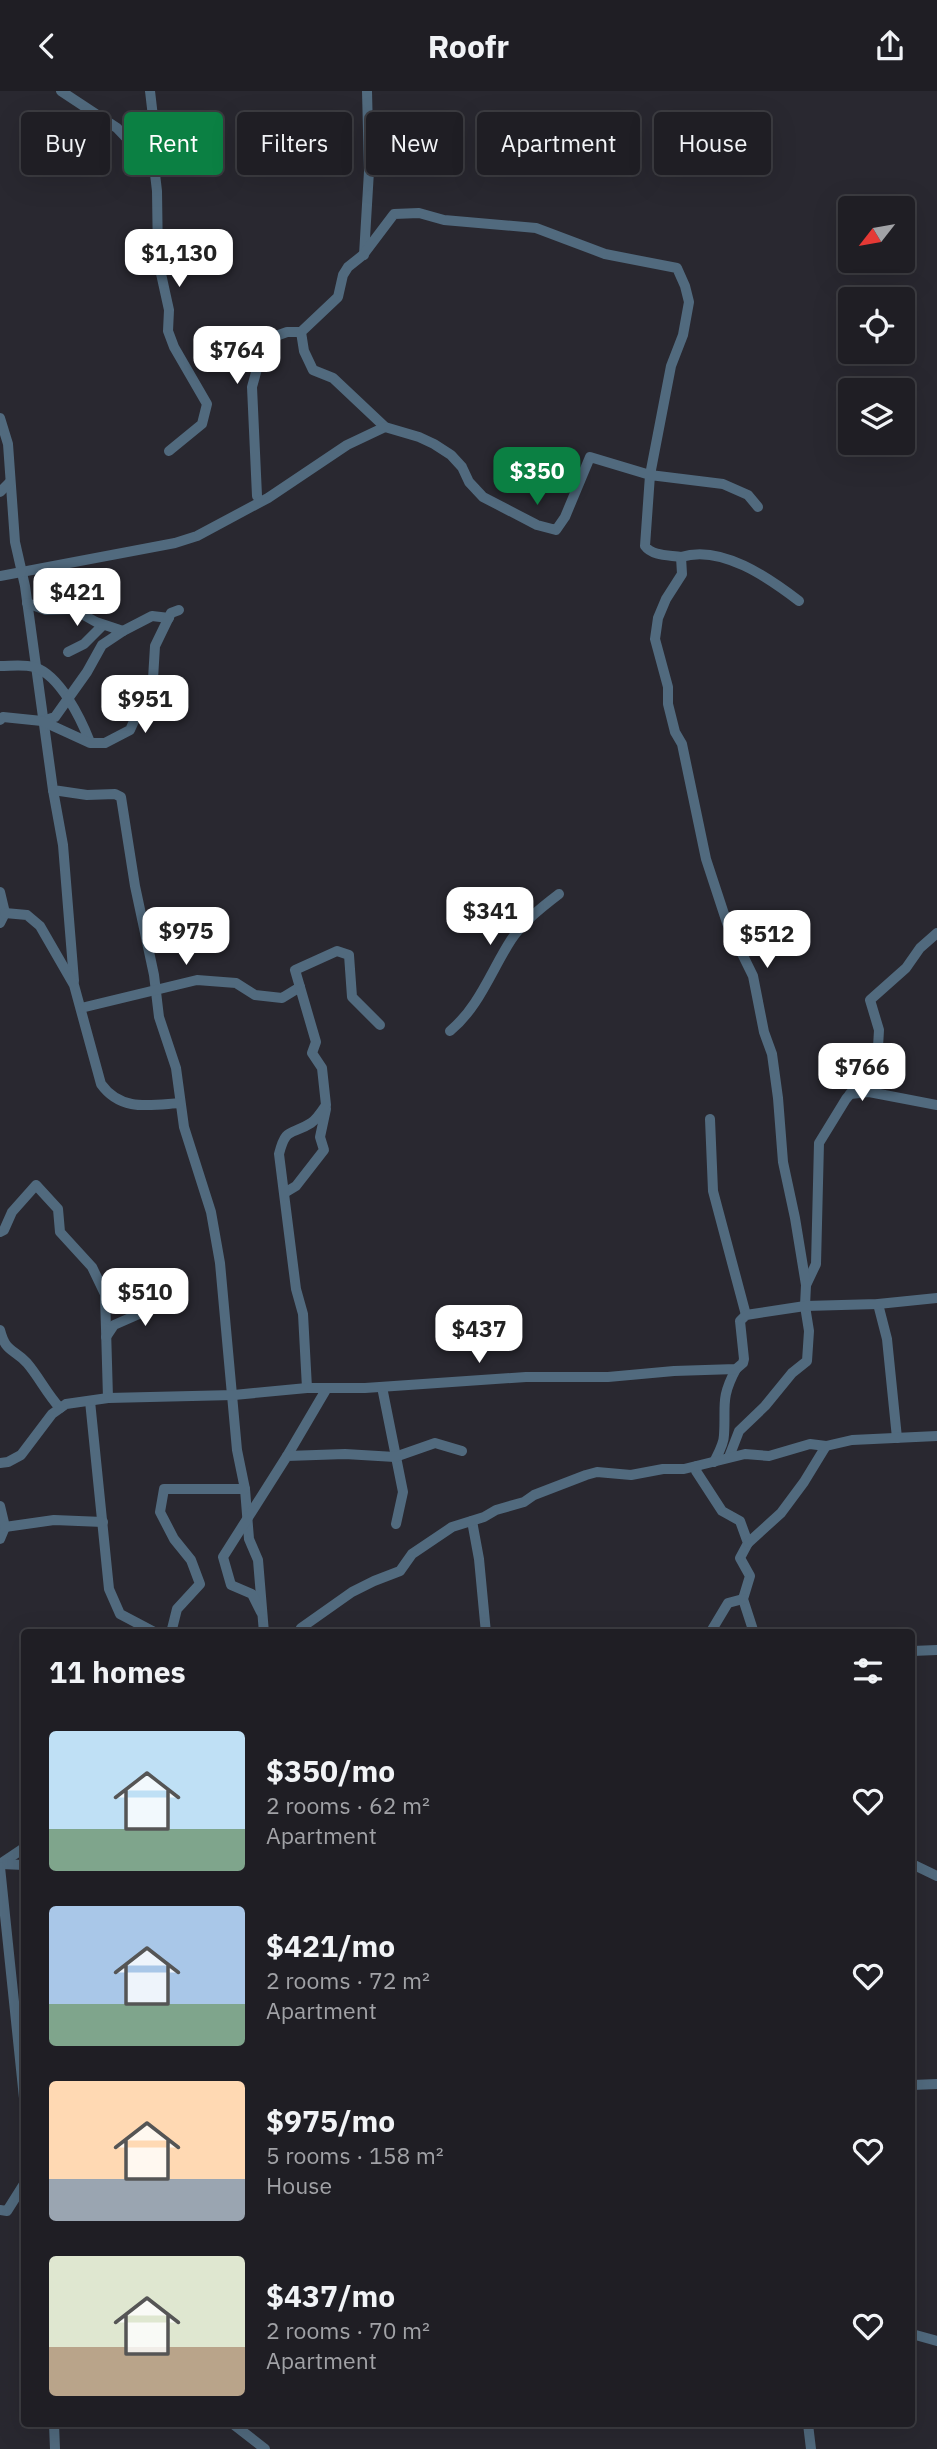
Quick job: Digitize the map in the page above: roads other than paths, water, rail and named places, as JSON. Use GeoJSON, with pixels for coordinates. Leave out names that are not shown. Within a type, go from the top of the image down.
{"type":"FeatureCollection","features":[{"type":"Feature","properties":{"kind":"street"},"geometry":{"type":"LineString","coordinates":[[61,91],[124,135]]}},
{"type":"Feature","properties":{"kind":"street"},"geometry":{"type":"LineString","coordinates":[[150,91],[152,112]]}},
{"type":"Feature","properties":{"kind":"street"},"geometry":{"type":"LineString","coordinates":[[363,255],[369,171],[367,91]]}},
{"type":"Feature","properties":{"kind":"street"},"geometry":{"type":"LineString","coordinates":[[156,175],[158,260],[169,310],[168,331],[174,347],[207,404],[202,424],[169,451]]}},
{"type":"Feature","properties":{"kind":"street"},"geometry":{"type":"LineString","coordinates":[[257,496],[252,387],[265,340],[287,332],[301,332],[338,297],[343,275],[348,267],[363,255],[394,214],[419,213],[444,220],[536,228],[605,254],[677,268],[685,286],[689,302],[683,335],[671,366],[650,475],[645,546],[648,551],[681,557],[690,554],[732,559],[775,582],[799,601]]}},
{"type":"Feature","properties":{"kind":"street"},"geometry":{"type":"LineString","coordinates":[[301,332],[304,351],[313,370],[333,378],[385,427],[419,436],[451,455],[483,497],[537,525],[556,530],[565,517],[590,457],[650,475],[723,484],[748,495],[758,507]]}},
{"type":"Feature","properties":{"kind":"street"},"geometry":{"type":"LineString","coordinates":[[0,418],[8,444],[15,542],[27,603],[42,721],[63,845],[74,985],[97,1073],[107,1092],[127,1104],[140,1106],[180,1103]]}},
{"type":"Feature","properties":{"kind":"street"},"geometry":{"type":"LineString","coordinates":[[0,576],[175,543],[197,536],[268,498],[347,445],[385,427]]}},
{"type":"Feature","properties":{"kind":"street"},"geometry":{"type":"LineString","coordinates":[[0,492],[10,482]]}},
{"type":"Feature","properties":{"kind":"street"},"geometry":{"type":"LineString","coordinates":[[681,557],[682,574],[658,618],[655,639],[675,732],[682,744],[706,859],[727,923],[753,976],[764,1032],[772,1054],[783,1162],[806,1286],[805,1306],[809,1331],[807,1361],[792,1373],[765,1406],[739,1431],[729,1457]]}},
{"type":"Feature","properties":{"kind":"street"},"geometry":{"type":"LineString","coordinates":[[27,603],[46,610],[72,609],[103,625],[123,631]]}},
{"type":"Feature","properties":{"kind":"street"},"geometry":{"type":"LineString","coordinates":[[0,720],[3,717],[42,721],[90,743],[105,743],[130,730],[153,679],[155,646],[171,613],[179,610]]}},
{"type":"Feature","properties":{"kind":"street"},"geometry":{"type":"LineString","coordinates":[[42,721],[55,717],[87,672],[102,645],[152,616],[169,618]]}},
{"type":"Feature","properties":{"kind":"street"},"geometry":{"type":"LineString","coordinates":[[68,652],[84,644],[103,625]]}},
{"type":"Feature","properties":{"kind":"street"},"geometry":{"type":"LineString","coordinates":[[0,666],[23,665],[36,668],[54,680],[75,708],[90,743]]}},
{"type":"Feature","properties":{"kind":"street"},"geometry":{"type":"LineString","coordinates":[[54,790],[87,795],[115,794],[121,797],[159,1017],[176,1068],[184,1127],[211,1212],[220,1263],[237,1450],[245,1489],[249,1539],[258,1560],[264,1629]]}},
{"type":"Feature","properties":{"kind":"street"},"geometry":{"type":"LineString","coordinates":[[0,892],[5,913],[0,923]]}},
{"type":"Feature","properties":{"kind":"street"},"geometry":{"type":"LineString","coordinates":[[450,1031],[464,1019],[512,938],[540,908],[559,894]]}},
{"type":"Feature","properties":{"kind":"street"},"geometry":{"type":"LineString","coordinates":[[5,913],[27,915],[40,926],[74,985]]}},
{"type":"Feature","properties":{"kind":"street"},"geometry":{"type":"LineString","coordinates":[[806,1286],[816,1264],[818,1146],[850,1094],[856,1087],[874,1077],[881,1062],[879,1030],[870,1000],[906,968],[920,948],[937,933]]}},
{"type":"Feature","properties":{"kind":"street"},"geometry":{"type":"LineString","coordinates":[[286,1192],[296,1186],[324,1150],[320,1137],[326,1105],[322,1068],[312,1052],[316,1042],[295,970],[337,951],[349,955],[352,997],[380,1025]]}},
{"type":"Feature","properties":{"kind":"street"},"geometry":{"type":"LineString","coordinates":[[81,1008],[197,980],[236,983],[255,995],[282,998],[300,987]]}},
{"type":"Feature","properties":{"kind":"street"},"geometry":{"type":"LineString","coordinates":[[850,1094],[869,1092],[937,1105]]}},
{"type":"Feature","properties":{"kind":"street"},"geometry":{"type":"LineString","coordinates":[[307,1388],[303,1314],[296,1289],[286,1192],[279,1162],[283,1139],[287,1133],[313,1122],[326,1105]]}},
{"type":"Feature","properties":{"kind":"street"},"geometry":{"type":"LineString","coordinates":[[710,1119],[713,1191],[746,1315]]}},
{"type":"Feature","properties":{"kind":"street"},"geometry":{"type":"LineString","coordinates":[[0,1232],[4,1230],[12,1212],[36,1185],[58,1209],[60,1232],[92,1267],[105,1294],[108,1398]]}},
{"type":"Feature","properties":{"kind":"street"},"geometry":{"type":"LineString","coordinates":[[106,1337],[114,1325],[139,1314],[146,1303],[168,1296]]}},
{"type":"Feature","properties":{"kind":"street"},"geometry":{"type":"LineString","coordinates":[[714,1462],[724,1438],[726,1388],[736,1369],[743,1363],[740,1321],[746,1315],[805,1306],[878,1304],[937,1297]]}},
{"type":"Feature","properties":{"kind":"street"},"geometry":{"type":"LineString","coordinates":[[878,1304],[887,1339],[897,1438]]}},
{"type":"Feature","properties":{"kind":"street"},"geometry":{"type":"LineString","coordinates":[[0,1330],[2,1345],[27,1363],[60,1408]]}},
{"type":"Feature","properties":{"kind":"street"},"geometry":{"type":"LineString","coordinates":[[0,1463],[21,1455],[52,1414],[66,1404],[108,1398],[234,1395],[307,1388],[382,1387],[526,1377],[608,1377],[736,1369]]}},
{"type":"Feature","properties":{"kind":"street"},"geometry":{"type":"LineString","coordinates":[[382,1387],[402,1492],[397,1524]]}},
{"type":"Feature","properties":{"kind":"street"},"geometry":{"type":"LineString","coordinates":[[263,1616],[252,1594],[231,1585],[223,1557],[327,1388]]}},
{"type":"Feature","properties":{"kind":"street"},"geometry":{"type":"LineString","coordinates":[[90,1401],[109,1589],[120,1614],[148,1629]]}},
{"type":"Feature","properties":{"kind":"street"},"geometry":{"type":"LineString","coordinates":[[300,1629],[352,1592],[400,1571],[412,1554],[452,1527],[524,1502],[534,1495],[586,1475],[597,1472],[631,1475],[697,1466],[745,1454],[769,1456],[810,1444],[826,1446],[852,1440],[937,1436]]}},
{"type":"Feature","properties":{"kind":"street"},"geometry":{"type":"LineString","coordinates":[[286,1456],[345,1454],[395,1457],[435,1443],[462,1451]]}},
{"type":"Feature","properties":{"kind":"street"},"geometry":{"type":"LineString","coordinates":[[753,1629],[743,1599],[750,1576],[740,1558],[748,1543],[781,1513],[826,1446]]}},
{"type":"Feature","properties":{"kind":"street"},"geometry":{"type":"LineString","coordinates":[[697,1466],[696,1471],[722,1511],[740,1521],[748,1543]]}},
{"type":"Feature","properties":{"kind":"street"},"geometry":{"type":"LineString","coordinates":[[173,1629],[177,1609],[200,1584],[191,1560],[174,1539],[160,1512],[164,1489],[245,1489]]}},
{"type":"Feature","properties":{"kind":"street"},"geometry":{"type":"LineString","coordinates":[[0,1506],[5,1527],[0,1539]]}},
{"type":"Feature","properties":{"kind":"street"},"geometry":{"type":"LineString","coordinates":[[5,1527],[54,1520],[103,1522]]}},
{"type":"Feature","properties":{"kind":"street"},"geometry":{"type":"LineString","coordinates":[[472,1521],[479,1559],[486,1629]]}},
{"type":"Feature","properties":{"kind":"street"},"geometry":{"type":"LineString","coordinates":[[712,1629],[728,1603],[743,1599]]}},
{"type":"Feature","properties":{"kind":"street"},"geometry":{"type":"LineString","coordinates":[[915,1651],[937,1650]]}},
{"type":"Feature","properties":{"kind":"street"},"geometry":{"type":"LineString","coordinates":[[0,1865],[21,1850]]}},
{"type":"Feature","properties":{"kind":"street"},"geometry":{"type":"LineString","coordinates":[[0,1865],[21,1865]]}},
{"type":"Feature","properties":{"kind":"street"},"geometry":{"type":"LineString","coordinates":[[0,1865],[21,2053]]}},
{"type":"Feature","properties":{"kind":"street"},"geometry":{"type":"LineString","coordinates":[[915,1865],[937,1876]]}},
{"type":"Feature","properties":{"kind":"street"},"geometry":{"type":"LineString","coordinates":[[915,2085],[937,2084]]}},
{"type":"Feature","properties":{"kind":"street"},"geometry":{"type":"LineString","coordinates":[[0,2210],[7,2211],[21,2189]]}},
{"type":"Feature","properties":{"kind":"street"},"geometry":{"type":"LineString","coordinates":[[915,2335],[937,2341]]}},
{"type":"Feature","properties":{"kind":"street"},"geometry":{"type":"LineString","coordinates":[[54,2427],[55,2449]]}},
{"type":"Feature","properties":{"kind":"street"},"geometry":{"type":"LineString","coordinates":[[234,2427],[259,2442],[265,2449]]}},
{"type":"Feature","properties":{"kind":"street"},"geometry":{"type":"LineString","coordinates":[[808,2427],[811,2449]]}}]}
